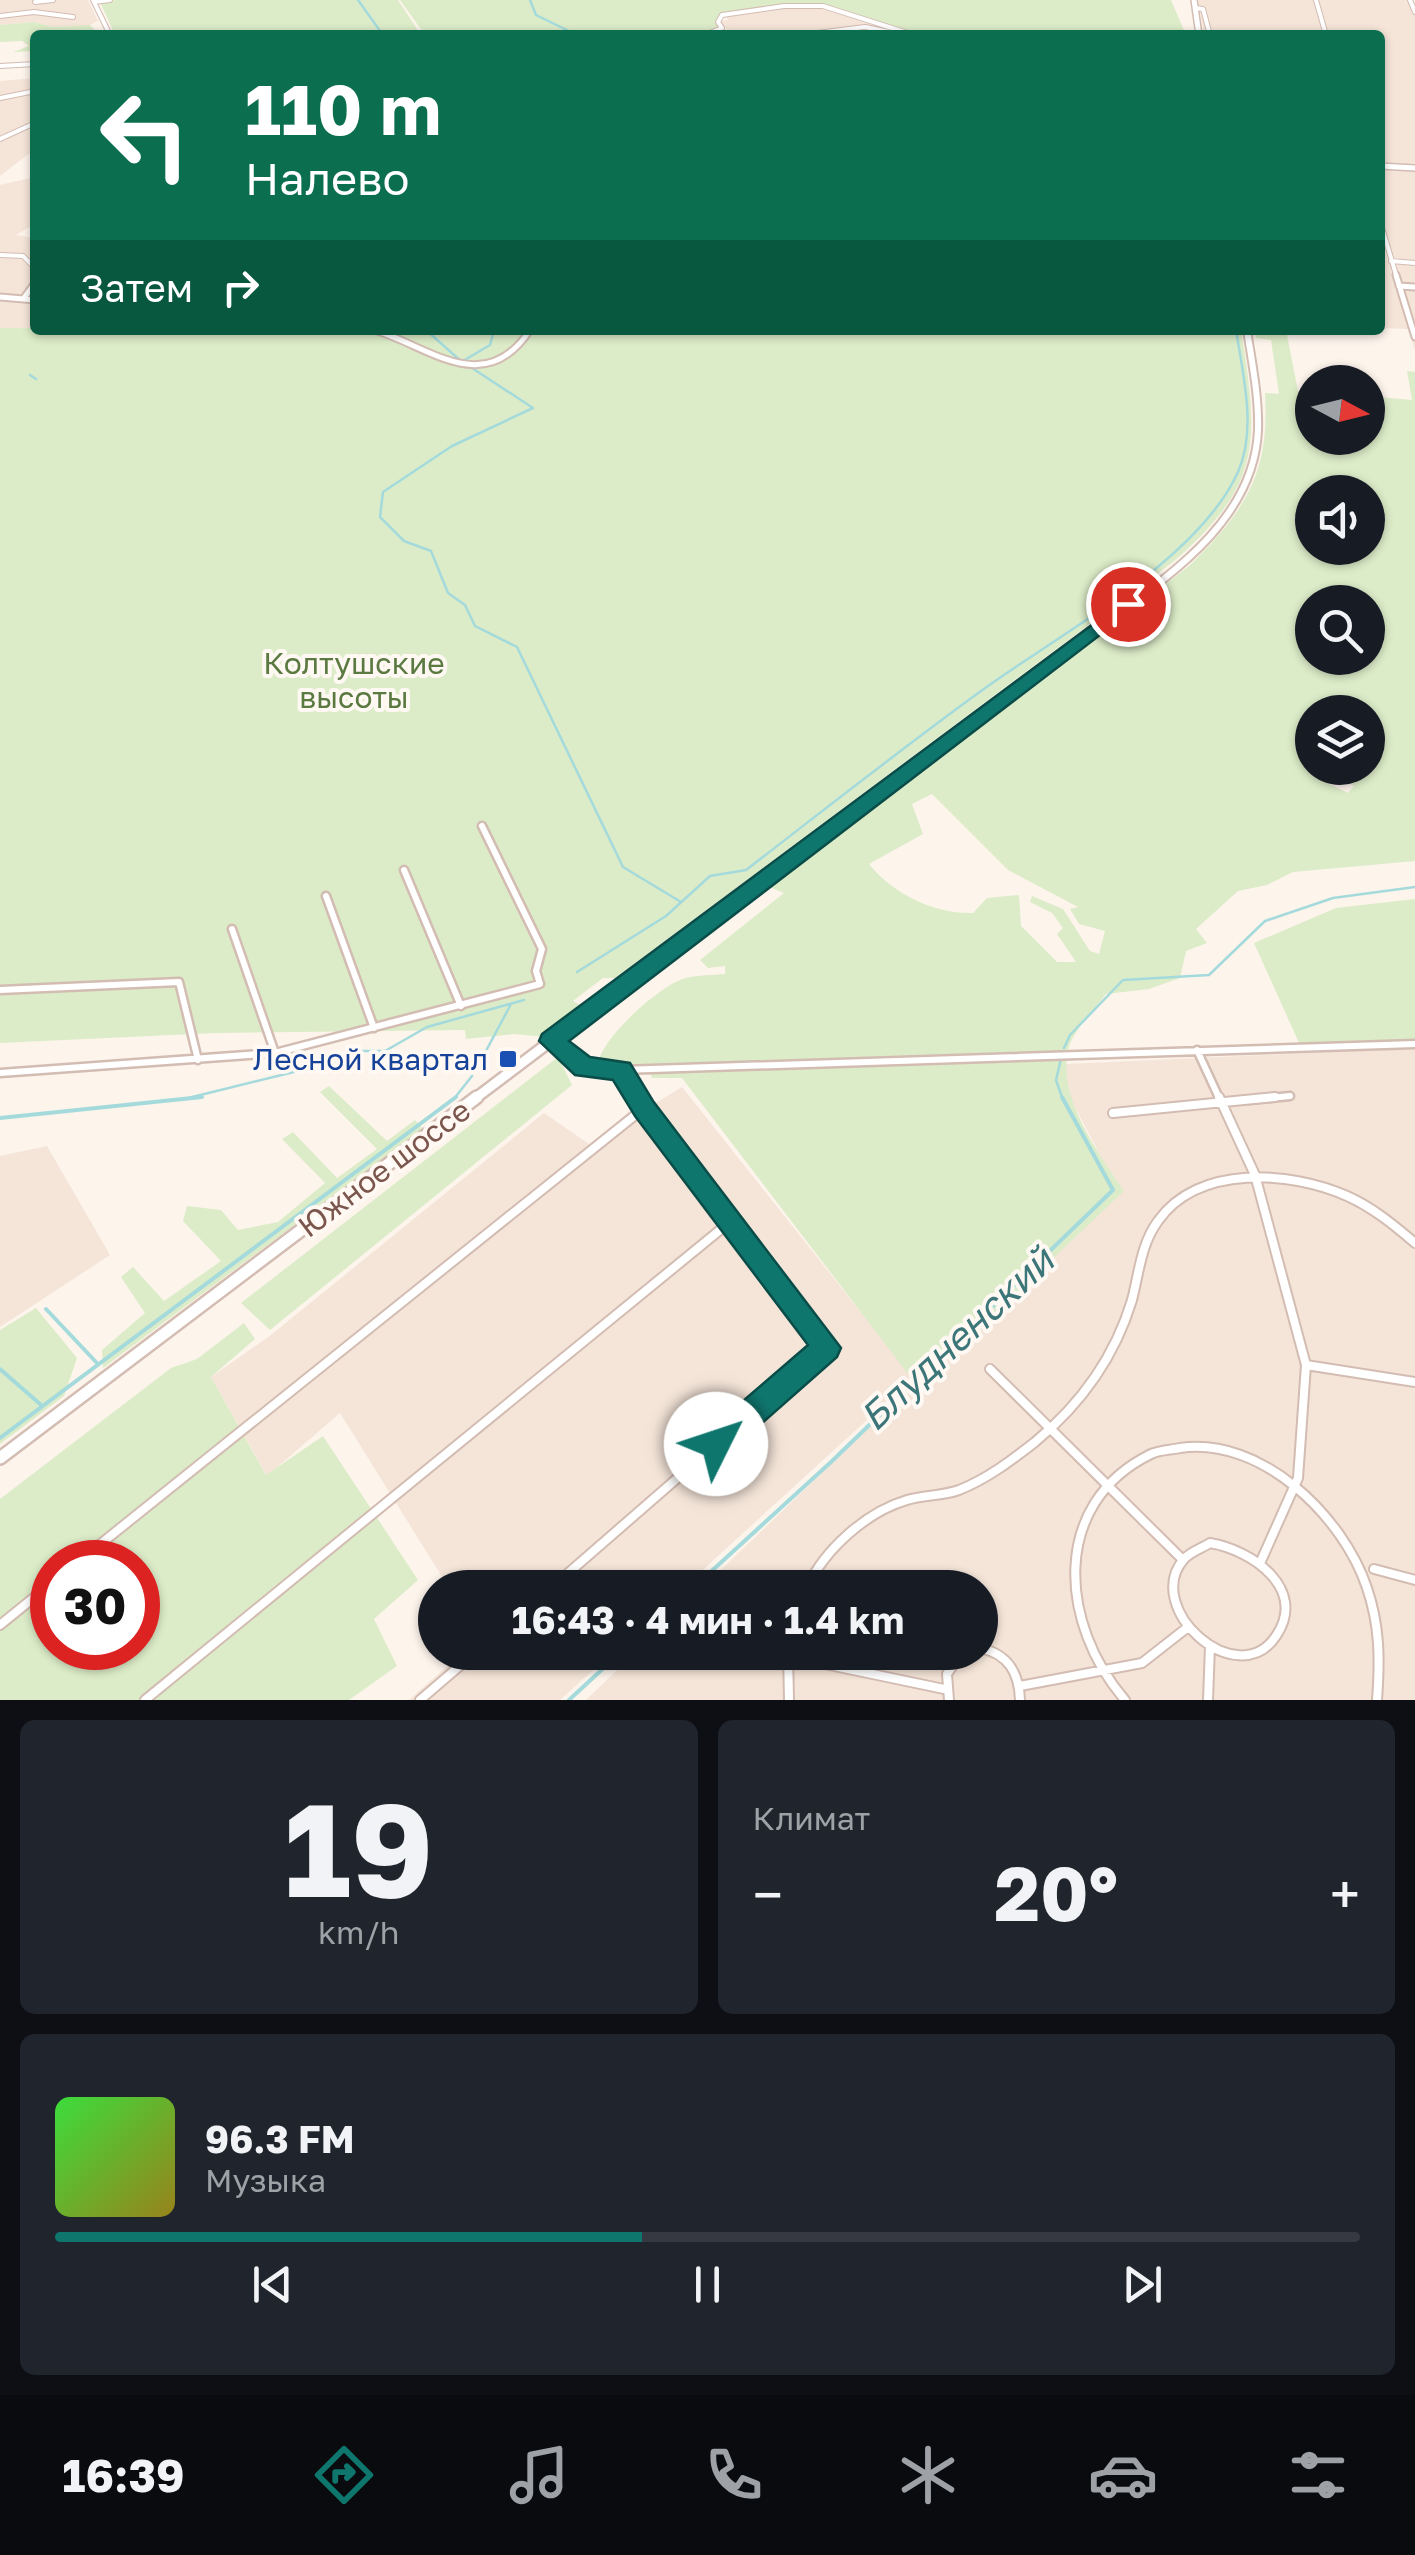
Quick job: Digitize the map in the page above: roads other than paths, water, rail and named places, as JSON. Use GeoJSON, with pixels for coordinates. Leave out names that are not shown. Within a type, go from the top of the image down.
{"type":"FeatureCollection","features":[{"type":"Feature","properties":{"kind":"street"},"geometry":{"type":"LineString","coordinates":[[34,12],[34,1],[52,0]]}},
{"type":"Feature","properties":{"kind":"street"},"geometry":{"type":"LineString","coordinates":[[108,30],[94,1],[110,0]]}},
{"type":"Feature","properties":{"kind":"street"},"geometry":{"type":"LineString","coordinates":[[1316,0],[1325,30]]}},
{"type":"Feature","properties":{"kind":"street"},"geometry":{"type":"LineString","coordinates":[[1410,0],[1415,12]]}},
{"type":"Feature","properties":{"kind":"street"},"geometry":{"type":"LineString","coordinates":[[1195,4],[1199,30]]}},
{"type":"Feature","properties":{"kind":"street"},"geometry":{"type":"LineString","coordinates":[[1195,4],[1202,9],[1208,30]]}},
{"type":"Feature","properties":{"kind":"street"},"geometry":{"type":"LineString","coordinates":[[717,30],[722,28],[718,22],[722,15],[807,5],[838,9],[899,30]]}},
{"type":"Feature","properties":{"kind":"street"},"geometry":{"type":"LineString","coordinates":[[0,16],[34,12],[73,17]]}},
{"type":"Feature","properties":{"kind":"street"},"geometry":{"type":"LineString","coordinates":[[841,30],[880,30]]}},
{"type":"Feature","properties":{"kind":"street"},"geometry":{"type":"LineString","coordinates":[[0,66],[30,64]]}},
{"type":"Feature","properties":{"kind":"street"},"geometry":{"type":"LineString","coordinates":[[0,98],[30,92]]}},
{"type":"Feature","properties":{"kind":"street"},"geometry":{"type":"LineString","coordinates":[[0,139],[30,124]]}},
{"type":"Feature","properties":{"kind":"street"},"geometry":{"type":"LineString","coordinates":[[1385,166],[1415,168]]}},
{"type":"Feature","properties":{"kind":"street"},"geometry":{"type":"LineString","coordinates":[[1385,240],[1415,337]]}},
{"type":"Feature","properties":{"kind":"street"},"geometry":{"type":"LineString","coordinates":[[0,255],[23,256],[30,263]]}},
{"type":"Feature","properties":{"kind":"street"},"geometry":{"type":"LineString","coordinates":[[1391,262],[1415,263]]}},
{"type":"Feature","properties":{"kind":"street"},"geometry":{"type":"LineString","coordinates":[[1399,286],[1415,287]]}},
{"type":"Feature","properties":{"kind":"street"},"geometry":{"type":"LineString","coordinates":[[23,299],[30,290]]}},
{"type":"Feature","properties":{"kind":"street"},"geometry":{"type":"LineString","coordinates":[[0,297],[30,300]]}},
{"type":"Feature","properties":{"kind":"street"},"geometry":{"type":"LineString","coordinates":[[396,335],[435,359],[462,364],[506,356],[524,344],[528,335]]}},
{"type":"Feature","properties":{"kind":"street","name":"Южное шоссе"},"geometry":{"type":"LineString","coordinates":[[0,1458],[1183,563],[1216,531],[1241,498],[1256,459],[1260,435],[1249,335]]}},
{"type":"Feature","properties":{"kind":"street"},"geometry":{"type":"LineString","coordinates":[[0,1073],[275,1053],[540,984],[536,971],[542,950],[482,826]]}},
{"type":"Feature","properties":{"kind":"street"},"geometry":{"type":"LineString","coordinates":[[404,870],[461,1006]]}},
{"type":"Feature","properties":{"kind":"street"},"geometry":{"type":"LineString","coordinates":[[326,896],[374,1028]]}},
{"type":"Feature","properties":{"kind":"street"},"geometry":{"type":"LineString","coordinates":[[232,929],[275,1053]]}},
{"type":"Feature","properties":{"kind":"street"},"geometry":{"type":"LineString","coordinates":[[0,990],[167,979],[179,982],[198,1060]]}},
{"type":"Feature","properties":{"kind":"street"},"geometry":{"type":"LineString","coordinates":[[551,1041],[584,1068],[621,1070],[1415,1044]]}},
{"type":"Feature","properties":{"kind":"street"},"geometry":{"type":"LineString","coordinates":[[1197,1050],[1255,1175],[1306,1365],[1298,1478],[1261,1560]]}},
{"type":"Feature","properties":{"kind":"street"},"geometry":{"type":"LineString","coordinates":[[572,1570],[827,1348],[644,1108],[621,1070]]}},
{"type":"Feature","properties":{"kind":"street"},"geometry":{"type":"LineString","coordinates":[[1112,1113],[1290,1096]]}},
{"type":"Feature","properties":{"kind":"street"},"geometry":{"type":"LineString","coordinates":[[105,1540],[644,1108]]}},
{"type":"Feature","properties":{"kind":"street"},"geometry":{"type":"LineString","coordinates":[[821,1570],[851,1530],[902,1501],[954,1492],[1020,1454],[1052,1428],[1091,1384],[1124,1326],[1150,1234],[1166,1210],[1198,1187],[1255,1175],[1294,1177],[1337,1189],[1390,1220],[1415,1243]]}},
{"type":"Feature","properties":{"kind":"street"},"geometry":{"type":"LineString","coordinates":[[144,1700],[731,1221]]}},
{"type":"Feature","properties":{"kind":"street"},"geometry":{"type":"LineString","coordinates":[[1306,1365],[1415,1382]]}},
{"type":"Feature","properties":{"kind":"street"},"geometry":{"type":"LineString","coordinates":[[990,1369],[1182,1559]]}},
{"type":"Feature","properties":{"kind":"street"},"geometry":{"type":"LineString","coordinates":[[1125,1700],[1090,1648],[1075,1596],[1076,1546],[1092,1504],[1120,1471],[1159,1451],[1204,1446],[1252,1454],[1298,1478],[1337,1511],[1357,1539]]}},
{"type":"Feature","properties":{"kind":"street"},"geometry":{"type":"LineString","coordinates":[[1227,1543],[1261,1560],[1282,1594],[1281,1630],[1271,1644],[1257,1652],[1239,1655],[1210,1646],[1188,1627],[1174,1591],[1175,1574],[1182,1559],[1194,1548],[1227,1543]]}},
{"type":"Feature","properties":{"kind":"street"},"geometry":{"type":"LineString","coordinates":[[1367,1553],[1380,1585]]}},
{"type":"Feature","properties":{"kind":"street"},"geometry":{"type":"LineString","coordinates":[[1373,1569],[1415,1580]]}},
{"type":"Feature","properties":{"kind":"street"},"geometry":{"type":"LineString","coordinates":[[0,1625],[30,1601]]}},
{"type":"Feature","properties":{"kind":"street"},"geometry":{"type":"LineString","coordinates":[[1377,1700],[1390,1650],[1387,1618]]}},
{"type":"Feature","properties":{"kind":"street"},"geometry":{"type":"LineString","coordinates":[[1020,1686],[1142,1663],[1188,1627]]}},
{"type":"Feature","properties":{"kind":"street"},"geometry":{"type":"LineString","coordinates":[[1208,1700],[1210,1646]]}},
{"type":"Feature","properties":{"kind":"street"},"geometry":{"type":"LineString","coordinates":[[998,1653],[1010,1663],[1020,1686],[1020,1700]]}},
{"type":"Feature","properties":{"kind":"street"},"geometry":{"type":"LineString","coordinates":[[420,1700],[455,1670]]}},
{"type":"Feature","properties":{"kind":"street"},"geometry":{"type":"LineString","coordinates":[[788,1670],[789,1700]]}},
{"type":"Feature","properties":{"kind":"street"},"geometry":{"type":"LineString","coordinates":[[856,1670],[944,1688]]}},
{"type":"Feature","properties":{"kind":"street"},"geometry":{"type":"LineString","coordinates":[[949,1670],[944,1688],[949,1700]]}},
{"type":"Feature","properties":{"kind":"waterway"},"geometry":{"type":"LineString","coordinates":[[358,0],[379,30]]}},
{"type":"Feature","properties":{"kind":"waterway"},"geometry":{"type":"LineString","coordinates":[[530,0],[536,15],[567,30]]}},
{"type":"Feature","properties":{"kind":"waterway"},"geometry":{"type":"LineString","coordinates":[[432,335],[462,362]]}},
{"type":"Feature","properties":{"kind":"waterway"},"geometry":{"type":"LineString","coordinates":[[463,361],[490,345],[493,335]]}},
{"type":"Feature","properties":{"kind":"waterway"},"geometry":{"type":"LineString","coordinates":[[577,972],[666,916],[710,876],[746,870],[981,691],[1124,594],[1192,536],[1219,505],[1244,455],[1247,402],[1237,335]]}},
{"type":"Feature","properties":{"kind":"waterway"},"geometry":{"type":"LineString","coordinates":[[469,366],[533,408],[452,446],[383,492],[380,517],[404,541],[431,551],[448,593],[465,605],[475,626],[517,647],[623,867],[681,902]]}},
{"type":"Feature","properties":{"kind":"waterway"},"geometry":{"type":"LineString","coordinates":[[30,375],[36,379]]}},
{"type":"Feature","properties":{"kind":"waterway","name":"Блудненский"},"geometry":{"type":"LineString","coordinates":[[1064,1048],[1070,1035],[1123,980],[1209,975],[1265,921],[1333,898],[1415,887]]}},
{"type":"Feature","properties":{"kind":"waterway"},"geometry":{"type":"LineString","coordinates":[[185,1099],[298,1071],[317,1060],[357,1051],[385,1051],[427,1027],[524,1000]]}},
{"type":"Feature","properties":{"kind":"waterway"},"geometry":{"type":"LineString","coordinates":[[479,1064],[511,1004]]}},
{"type":"Feature","properties":{"kind":"waterway","name":"Блудненский"},"geometry":{"type":"LineString","coordinates":[[1061,1059],[1056,1080],[1063,1100]]}},
{"type":"Feature","properties":{"kind":"waterway"},"geometry":{"type":"LineString","coordinates":[[454,1098],[472,1076]]}},
{"type":"Feature","properties":{"kind":"waterway"},"geometry":{"type":"LineString","coordinates":[[185,1099],[202,1097]]}},
{"type":"Feature","properties":{"kind":"waterway","name":"Блудненский"},"geometry":{"type":"LineString","coordinates":[[713,1570],[831,1462],[1113,1190],[1062,1097]]}},
{"type":"Feature","properties":{"kind":"waterway"},"geometry":{"type":"LineString","coordinates":[[0,1438],[454,1098]]}},
{"type":"Feature","properties":{"kind":"waterway"},"geometry":{"type":"LineString","coordinates":[[0,1118],[185,1099]]}},
{"type":"Feature","properties":{"kind":"waterway"},"geometry":{"type":"LineString","coordinates":[[180,1100],[185,1099]]}},
{"type":"Feature","properties":{"kind":"waterway"},"geometry":{"type":"LineString","coordinates":[[46,1309],[96,1362]]}},
{"type":"Feature","properties":{"kind":"waterway"},"geometry":{"type":"LineString","coordinates":[[0,1369],[40,1404]]}},
{"type":"Feature","properties":{"kind":"waterway","name":"Блудненский"},"geometry":{"type":"LineString","coordinates":[[569,1700],[602,1670]]}},
{"type":"Feature","properties":{"kind":"place","name":"Лесной квартал"},"geometry":{"type":"Point","coordinates":[508,1059]}},
{"type":"Feature","properties":{"kind":"park label","name":"Колтушские высоты"},"geometry":{"type":"Point","coordinates":[354,680]}}]}
